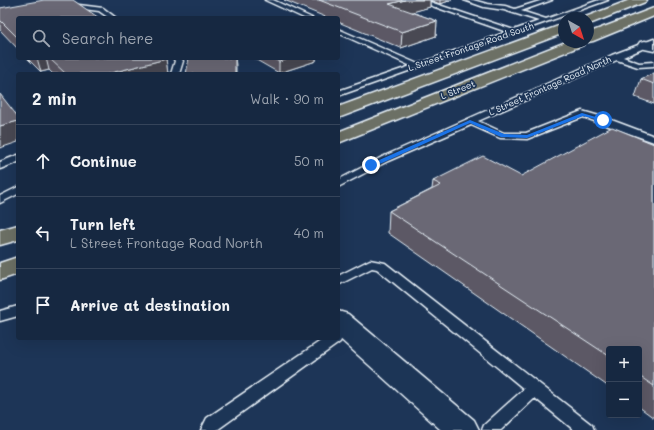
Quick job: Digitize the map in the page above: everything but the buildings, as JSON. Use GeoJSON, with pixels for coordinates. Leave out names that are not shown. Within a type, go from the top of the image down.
{"type":"FeatureCollection","features":[{"type":"Feature","properties":{"kind":"main road"},"geometry":{"type":"LineString","coordinates":[[594,18],[641,0]]}},
{"type":"Feature","properties":{"kind":"main road"},"geometry":{"type":"LineString","coordinates":[[594,36],[654,12]]}},
{"type":"Feature","properties":{"kind":"main road","name":"L Street"},"geometry":{"type":"LineString","coordinates":[[340,112],[558,30]]}},
{"type":"Feature","properties":{"kind":"main road","name":"L Street"},"geometry":{"type":"LineString","coordinates":[[340,137],[563,48]]}},
{"type":"Feature","properties":{"kind":"main road"},"geometry":{"type":"LineString","coordinates":[[0,238],[16,233]]}},
{"type":"Feature","properties":{"kind":"main road"},"geometry":{"type":"LineString","coordinates":[[0,272],[16,266]]}},
{"type":"Feature","properties":{"kind":"street"},"geometry":{"type":"LineString","coordinates":[[340,331],[463,430]]}},
{"type":"Feature","properties":{"kind":"lane"},"geometry":{"type":"LineString","coordinates":[[268,0],[304,16]]}},
{"type":"Feature","properties":{"kind":"lane"},"geometry":{"type":"LineString","coordinates":[[418,0],[513,32]]}},
{"type":"Feature","properties":{"kind":"lane"},"geometry":{"type":"LineString","coordinates":[[467,0],[486,6],[505,8],[546,21]]}},
{"type":"Feature","properties":{"kind":"lane"},"geometry":{"type":"LineString","coordinates":[[490,0],[500,3],[505,8]]}},
{"type":"Feature","properties":{"kind":"lane"},"geometry":{"type":"LineString","coordinates":[[515,11],[549,0]]}},
{"type":"Feature","properties":{"kind":"lane","name":"L Street Frontage Road South"},"geometry":{"type":"LineString","coordinates":[[340,93],[605,0]]}},
{"type":"Feature","properties":{"kind":"lane"},"geometry":{"type":"LineString","coordinates":[[67,6],[101,9],[110,16]]}},
{"type":"Feature","properties":{"kind":"lane"},"geometry":{"type":"LineString","coordinates":[[340,32],[417,66]]}},
{"type":"Feature","properties":{"kind":"lane","name":"L Street Frontage Road North"},"geometry":{"type":"LineString","coordinates":[[340,183],[371,165],[615,57],[651,44]]}},
{"type":"Feature","properties":{"kind":"lane"},"geometry":{"type":"LineString","coordinates":[[615,57],[638,65],[654,64]]}},
{"type":"Feature","properties":{"kind":"lane"},"geometry":{"type":"LineString","coordinates":[[176,72],[180,61],[179,60]]}},
{"type":"Feature","properties":{"kind":"lane"},"geometry":{"type":"LineString","coordinates":[[470,121],[503,136],[527,136],[582,114],[603,120],[654,139]]}},
{"type":"Feature","properties":{"kind":"lane"},"geometry":{"type":"LineString","coordinates":[[0,166],[16,159]]}},
{"type":"Feature","properties":{"kind":"lane"},"geometry":{"type":"LineString","coordinates":[[0,200],[16,191]]}},
{"type":"Feature","properties":{"kind":"lane"},"geometry":{"type":"LineString","coordinates":[[340,280],[370,264],[381,266],[586,430]]}},
{"type":"Feature","properties":{"kind":"lane"},"geometry":{"type":"LineString","coordinates":[[0,316],[16,312]]}},
{"type":"Feature","properties":{"kind":"lane"},"geometry":{"type":"LineString","coordinates":[[209,430],[213,423],[328,340]]}},
{"type":"Feature","properties":{"kind":"lane"},"geometry":{"type":"LineString","coordinates":[[490,430],[535,389]]}},
{"type":"Feature","properties":{"kind":"route"},"geometry":{"type":"LineString","coordinates":[[371,165],[470,121],[503,136],[527,136],[582,114],[603,120]]}}]}
